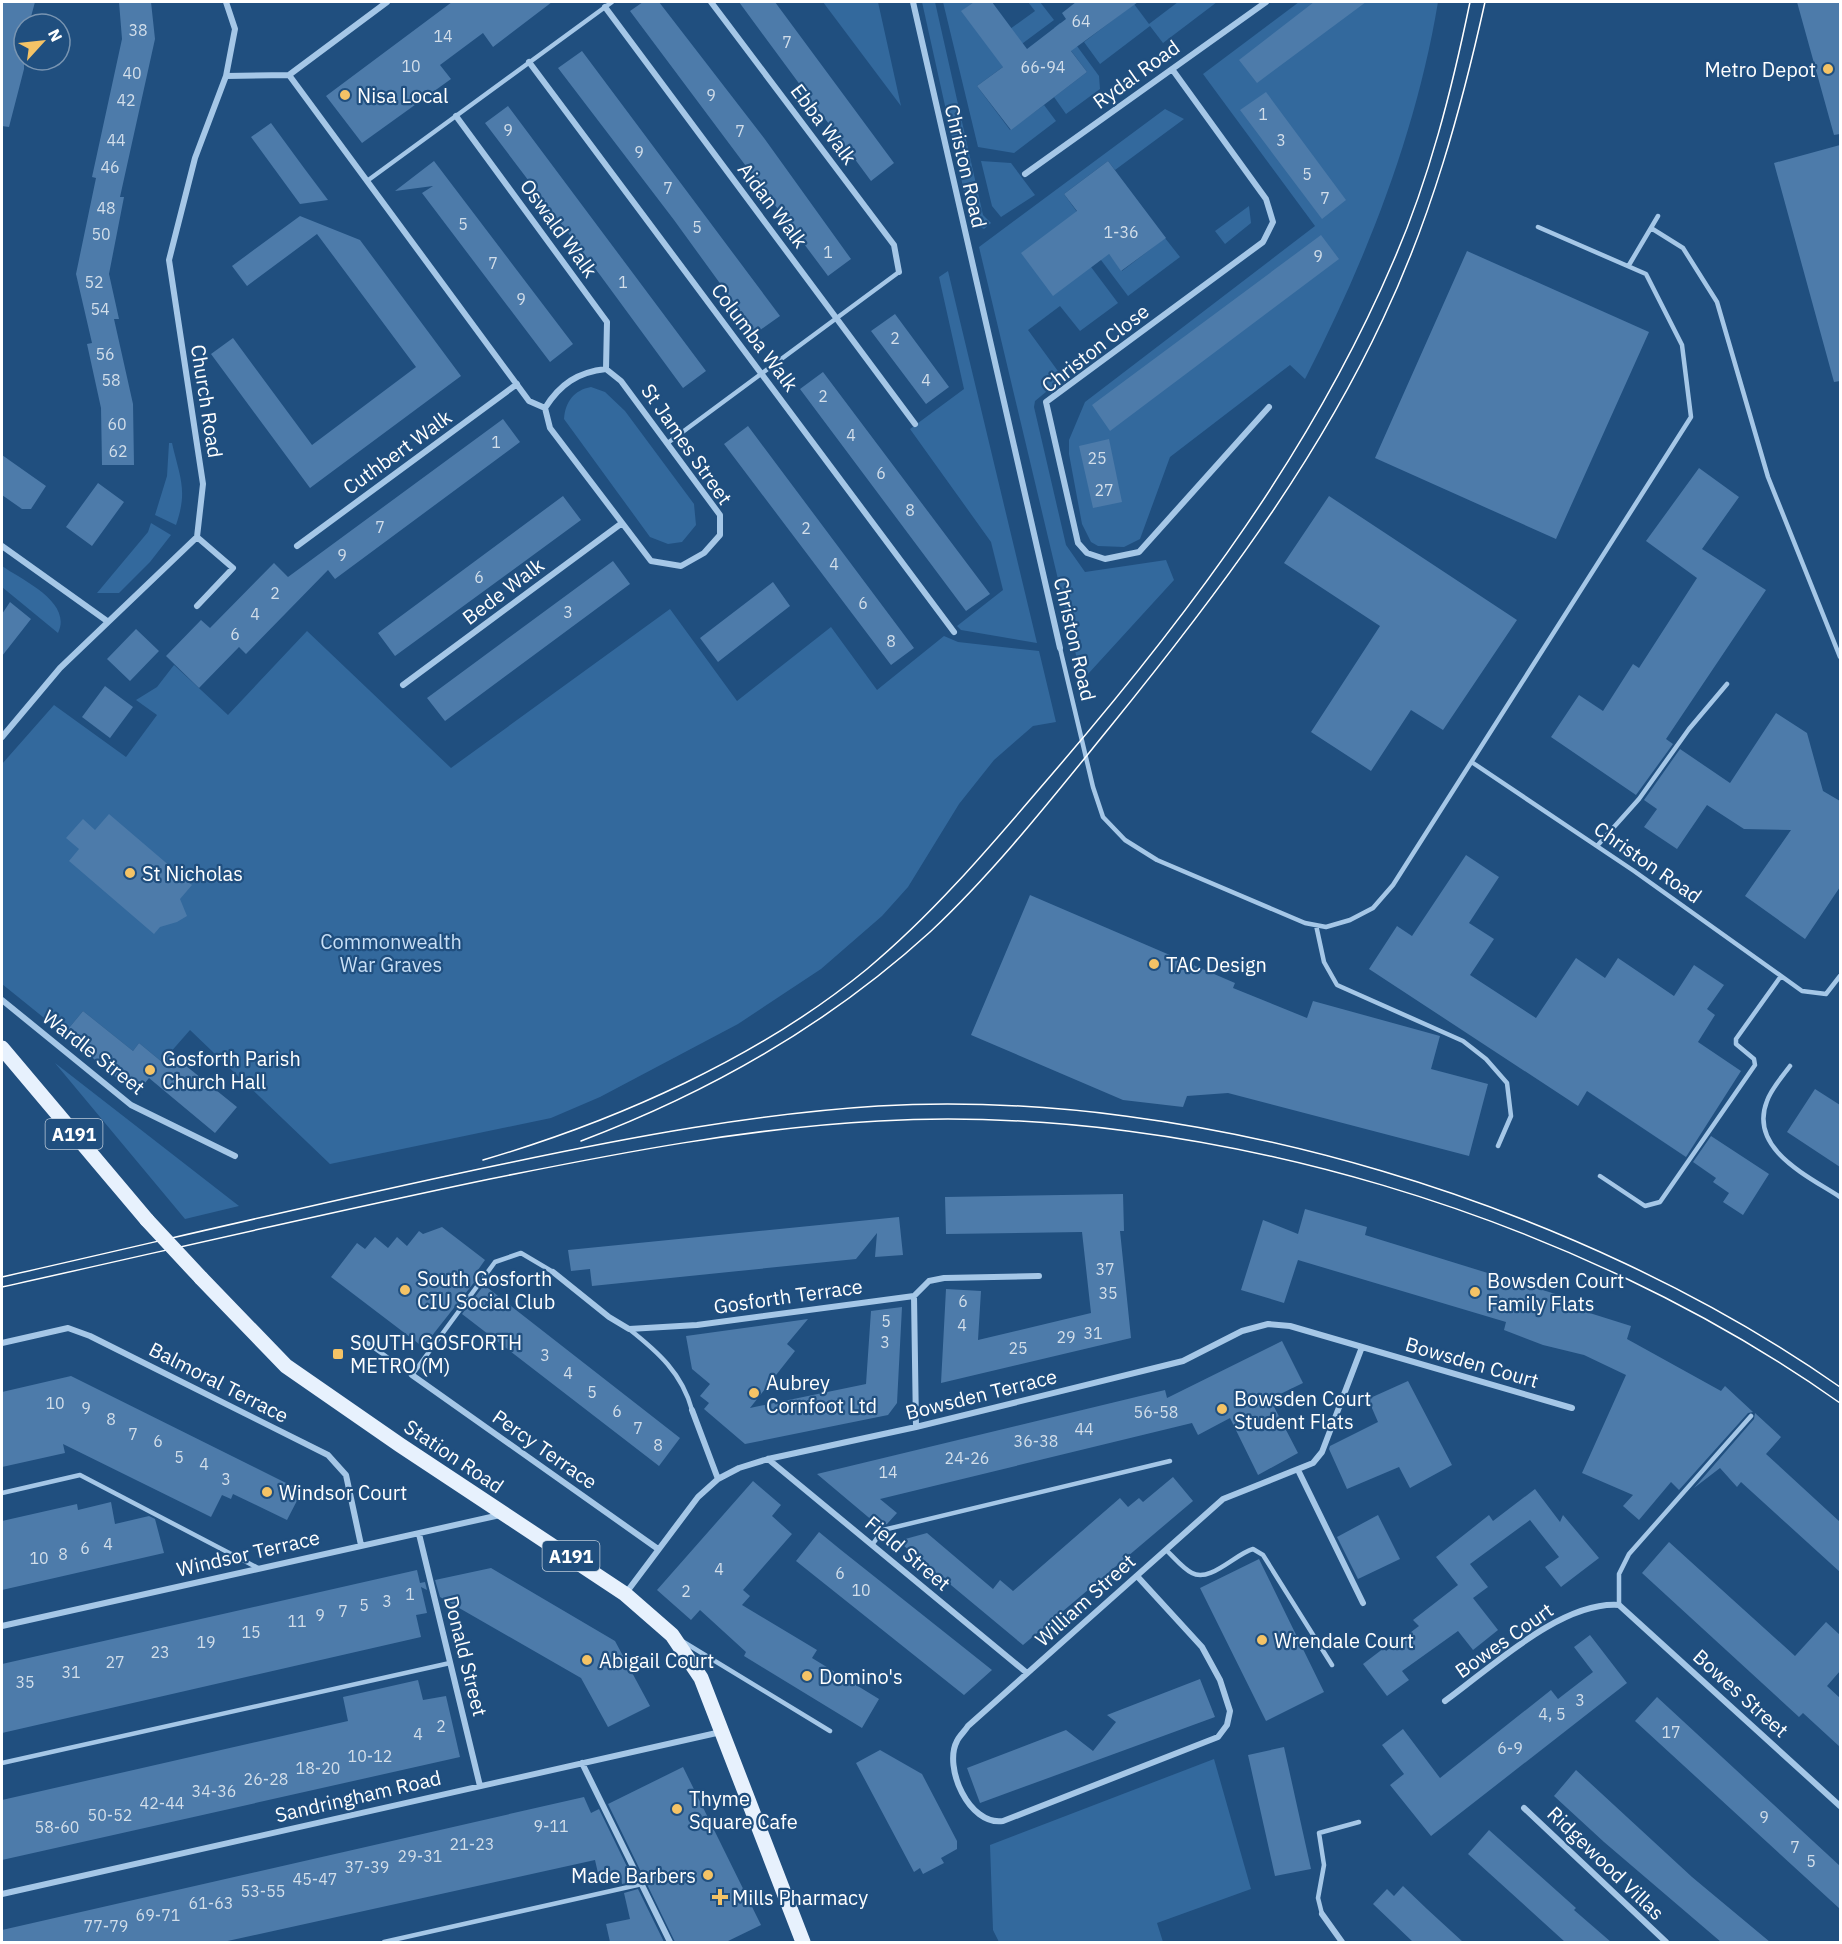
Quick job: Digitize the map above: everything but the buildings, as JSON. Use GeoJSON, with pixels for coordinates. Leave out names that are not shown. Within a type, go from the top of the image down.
{"type":"FeatureCollection","features":[{"type":"Feature","properties":{"kind":"main road","name":"Station Road"},"geometry":{"type":"LineString","coordinates":[[2,1048],[147,1220],[286,1366],[503,1514],[560,1548],[626,1594],[672,1635],[701,1678],[797,1941]]}},
{"type":"Feature","properties":{"kind":"street","name":"Church Road"},"geometry":{"type":"LineString","coordinates":[[197,537],[203,484],[169,260],[195,158],[226,76],[235,29],[226,2]]}},
{"type":"Feature","properties":{"kind":"street"},"geometry":{"type":"LineString","coordinates":[[226,76],[289,75],[387,2]]}},
{"type":"Feature","properties":{"kind":"street","name":"Ebba Walk"},"geometry":{"type":"LineString","coordinates":[[711,2],[894,245],[899,272]]}},
{"type":"Feature","properties":{"kind":"street","name":"Christon Road"},"geometry":{"type":"LineString","coordinates":[[913,2],[1060,648]]}},
{"type":"Feature","properties":{"kind":"street","name":"Rydal Road"},"geometry":{"type":"LineString","coordinates":[[1025,174],[1266,2]]}},
{"type":"Feature","properties":{"kind":"street","name":"Aidan Walk"},"geometry":{"type":"LineString","coordinates":[[605,7],[915,424]]}},
{"type":"Feature","properties":{"kind":"street","name":"Columba Walk"},"geometry":{"type":"LineString","coordinates":[[529,62],[954,632]]}},
{"type":"Feature","properties":{"kind":"street","name":"Christon Close"},"geometry":{"type":"LineString","coordinates":[[1172,69],[1266,199],[1273,222],[1263,242],[1046,402],[1078,543],[1087,553],[1105,560],[1139,552],[1269,406]]}},
{"type":"Feature","properties":{"kind":"street"},"geometry":{"type":"LineString","coordinates":[[289,75],[529,401],[545,408],[555,393],[585,371],[606,369]]}},
{"type":"Feature","properties":{"kind":"street","name":"Oswald Walk"},"geometry":{"type":"LineString","coordinates":[[456,116],[607,322],[606,369]]}},
{"type":"Feature","properties":{"kind":"street","name":"St James Street"},"geometry":{"type":"LineString","coordinates":[[545,408],[550,428],[651,561],[681,566],[704,554],[720,535],[720,515],[669,442],[621,381],[606,369]]}},
{"type":"Feature","properties":{"kind":"street","name":"Cuthbert Walk"},"geometry":{"type":"LineString","coordinates":[[297,546],[517,384]]}},
{"type":"Feature","properties":{"kind":"street","name":"Bede Walk"},"geometry":{"type":"LineString","coordinates":[[403,685],[622,523]]}},
{"type":"Feature","properties":{"kind":"street"},"geometry":{"type":"LineString","coordinates":[[2,736],[60,668],[106,621],[155,580],[197,537],[233,568],[197,606]]}},
{"type":"Feature","properties":{"kind":"street"},"geometry":{"type":"LineString","coordinates":[[2,546],[106,621]]}},
{"type":"Feature","properties":{"kind":"street","name":"Wardle Street"},"geometry":{"type":"LineString","coordinates":[[2,1000],[131,1105],[235,1156]]}},
{"type":"Feature","properties":{"kind":"street"},"geometry":{"type":"LineString","coordinates":[[553,1272],[609,1317],[629,1329]]}},
{"type":"Feature","properties":{"kind":"street","name":"Gosforth Terrace"},"geometry":{"type":"LineString","coordinates":[[629,1329],[697,1325],[914,1296],[929,1281],[944,1278],[1039,1276]]}},
{"type":"Feature","properties":{"kind":"street"},"geometry":{"type":"LineString","coordinates":[[914,1296],[916,1427]]}},
{"type":"Feature","properties":{"kind":"street","name":"Bowsden Court"},"geometry":{"type":"LineString","coordinates":[[1183,1361],[1242,1330],[1268,1324],[1290,1326],[1572,1408]]}},
{"type":"Feature","properties":{"kind":"street","name":"Balmoral Terrace"},"geometry":{"type":"LineString","coordinates":[[2,1343],[68,1328],[90,1336],[328,1455],[346,1475],[361,1545]]}},
{"type":"Feature","properties":{"kind":"street"},"geometry":{"type":"LineString","coordinates":[[1362,1347],[1322,1452],[1313,1463],[1298,1470],[1363,1603]]}},
{"type":"Feature","properties":{"kind":"street","name":"Bowsden Terrace"},"geometry":{"type":"LineString","coordinates":[[626,1594],[698,1497],[718,1479],[768,1459],[916,1427],[1183,1361]]}},
{"type":"Feature","properties":{"kind":"street","name":"Percy Terrace"},"geometry":{"type":"LineString","coordinates":[[412,1375],[658,1549]]}},
{"type":"Feature","properties":{"kind":"street"},"geometry":{"type":"LineString","coordinates":[[692,1410],[718,1479]]}},
{"type":"Feature","properties":{"kind":"street","name":"Field Street"},"geometry":{"type":"LineString","coordinates":[[768,1459],[1027,1673]]}},
{"type":"Feature","properties":{"kind":"street","name":"William Street"},"geometry":{"type":"LineString","coordinates":[[1137,1576],[1202,1647],[1220,1680],[1230,1711],[1227,1725],[1218,1737],[994,1822],[979,1816],[966,1800],[955,1771],[955,1742],[968,1726],[1223,1499],[1298,1470]]}},
{"type":"Feature","properties":{"kind":"street","name":"Windsor Terrace"},"geometry":{"type":"LineString","coordinates":[[2,1626],[503,1514]]}},
{"type":"Feature","properties":{"kind":"street","name":"Donald Street"},"geometry":{"type":"LineString","coordinates":[[419,1534],[480,1785]]}},
{"type":"Feature","properties":{"kind":"street","name":"Bowes Court"},"geometry":{"type":"LineString","coordinates":[[1445,1701],[1556,1621],[1581,1609],[1604,1604],[1619,1605]]}},
{"type":"Feature","properties":{"kind":"street","name":"Bowes Street"},"geometry":{"type":"LineString","coordinates":[[1619,1605],[1840,1806]]}},
{"type":"Feature","properties":{"kind":"street","name":"Sandringham Road"},"geometry":{"type":"LineString","coordinates":[[2,1894],[721,1731]]}},
{"type":"Feature","properties":{"kind":"street"},"geometry":{"type":"LineString","coordinates":[[582,1763],[670,1942]]}},
{"type":"Feature","properties":{"kind":"street","name":"Ridgewood Villas"},"geometry":{"type":"LineString","coordinates":[[1524,1808],[1666,1942]]}},
{"type":"Feature","properties":{"kind":"street"},"geometry":{"type":"LineString","coordinates":[[1322,1914],[1342,1942]]}},
{"type":"Feature","properties":{"kind":"lane"},"geometry":{"type":"LineString","coordinates":[[367,181],[612,2]]}},
{"type":"Feature","properties":{"kind":"lane"},"geometry":{"type":"LineString","coordinates":[[1629,265],[1658,216]]}},
{"type":"Feature","properties":{"kind":"lane","name":"Christon Road"},"geometry":{"type":"LineString","coordinates":[[1060,648],[1093,787],[1103,817],[1125,840],[1157,860],[1260,905],[1316,925],[1326,927],[1350,920],[1373,908],[1393,885],[1473,764],[1690,417],[1682,345],[1646,274],[1538,227]]}},
{"type":"Feature","properties":{"kind":"lane"},"geometry":{"type":"LineString","coordinates":[[1651,228],[1683,248],[1717,302],[1768,477],[1840,657]]}},
{"type":"Feature","properties":{"kind":"lane"},"geometry":{"type":"LineString","coordinates":[[669,442],[899,272]]}},
{"type":"Feature","properties":{"kind":"lane"},"geometry":{"type":"LineString","coordinates":[[1597,846],[1640,798],[1689,729],[1727,684]]}},
{"type":"Feature","properties":{"kind":"lane","name":"Christon Road"},"geometry":{"type":"LineString","coordinates":[[1473,764],[1597,846],[1802,991],[1826,994],[1840,976]]}},
{"type":"Feature","properties":{"kind":"lane"},"geometry":{"type":"LineString","coordinates":[[1316,925],[1324,962],[1337,985],[1463,1041],[1486,1059],[1507,1083],[1511,1116],[1498,1146]]}},
{"type":"Feature","properties":{"kind":"lane"},"geometry":{"type":"LineString","coordinates":[[1600,1176],[1646,1206],[1660,1202],[1755,1065],[1754,1059],[1736,1044],[1736,1039],[1781,975]]}},
{"type":"Feature","properties":{"kind":"lane"},"geometry":{"type":"LineString","coordinates":[[1790,1066],[1767,1098],[1763,1111],[1763,1129],[1772,1146],[1787,1162],[1840,1197]]}},
{"type":"Feature","properties":{"kind":"lane"},"geometry":{"type":"LineString","coordinates":[[366,1342],[412,1375],[495,1262],[521,1253],[553,1272]]}},
{"type":"Feature","properties":{"kind":"lane"},"geometry":{"type":"LineString","coordinates":[[629,1329],[674,1370],[687,1390],[692,1410]]}},
{"type":"Feature","properties":{"kind":"lane"},"geometry":{"type":"LineString","coordinates":[[1619,1605],[1617,1592],[1619,1574],[1629,1554],[1751,1416]]}},
{"type":"Feature","properties":{"kind":"lane"},"geometry":{"type":"LineString","coordinates":[[872,1545],[883,1530],[1170,1461]]}},
{"type":"Feature","properties":{"kind":"lane"},"geometry":{"type":"LineString","coordinates":[[2,1493],[80,1475],[258,1568]]}},
{"type":"Feature","properties":{"kind":"lane"},"geometry":{"type":"LineString","coordinates":[[1166,1550],[1191,1573],[1200,1576],[1210,1573],[1243,1552],[1253,1549],[1263,1555],[1332,1665]]}},
{"type":"Feature","properties":{"kind":"lane"},"geometry":{"type":"LineString","coordinates":[[672,1635],[830,1731]]}},
{"type":"Feature","properties":{"kind":"lane"},"geometry":{"type":"LineString","coordinates":[[2,1763],[450,1663]]}},
{"type":"Feature","properties":{"kind":"lane"},"geometry":{"type":"LineString","coordinates":[[1322,1914],[1318,1898],[1324,1879],[1324,1865],[1319,1833],[1359,1822]]}},
{"type":"Feature","properties":{"kind":"lane"},"geometry":{"type":"LineString","coordinates":[[384,1942],[642,1884]]}},
{"type":"Feature","properties":{"kind":"green space"},"geometry":{"type":"Polygon","coordinates":[[[823,2],[878,2],[901,106],[823,2]]]}},
{"type":"Feature","properties":{"kind":"green space"},"geometry":{"type":"Polygon","coordinates":[[[922,2],[935,2],[983,215],[991,223],[984,229],[971,223],[922,2]]]}},
{"type":"Feature","properties":{"kind":"green space"},"geometry":{"type":"Polygon","coordinates":[[[943,2],[974,2],[962,11],[1011,61],[977,86],[1010,130],[1044,105],[1056,121],[1014,153],[978,147],[943,2]]]}},
{"type":"Feature","properties":{"kind":"green space"},"geometry":{"type":"Polygon","coordinates":[[[1028,2],[1040,2],[1054,20],[1015,49],[1003,34],[1035,11],[1028,2]]]}},
{"type":"Feature","properties":{"kind":"green space"},"geometry":{"type":"Polygon","coordinates":[[[1178,2],[1217,2],[1163,43],[1150,26],[1100,64],[1084,42],[1134,4],[1149,24],[1178,2]]]}},
{"type":"Feature","properties":{"kind":"green space"},"geometry":{"type":"Polygon","coordinates":[[[1299,2],[1438,2],[1417,100],[1386,195],[1348,288],[1305,379],[1290,365],[1170,457],[1140,539],[1124,547],[1098,546],[1091,542],[1082,524],[1069,454],[1069,440],[1085,402],[1315,226],[1203,74],[1299,2]]]}},
{"type":"Feature","properties":{"kind":"green space"},"geometry":{"type":"Polygon","coordinates":[[[1060,23],[1099,76],[1100,89],[1066,114],[1054,97],[1087,72],[1054,28],[1060,23]]]}},
{"type":"Feature","properties":{"kind":"green space"},"geometry":{"type":"Polygon","coordinates":[[[1165,109],[1184,119],[1115,170],[1108,161],[1064,194],[1088,227],[1091,267],[1118,303],[1080,331],[1060,306],[1028,330],[1063,378],[1035,401],[1034,407],[1066,545],[1085,572],[1166,560],[1174,580],[1088,674],[1081,676],[979,247],[1165,109]]]}},
{"type":"Feature","properties":{"kind":"green space"},"geometry":{"type":"Polygon","coordinates":[[[981,161],[1011,163],[1035,195],[1001,217],[992,206],[981,161]]]}},
{"type":"Feature","properties":{"kind":"green space"},"geometry":{"type":"Polygon","coordinates":[[[1249,206],[1251,223],[1225,244],[1215,231],[1249,206]]]}},
{"type":"Feature","properties":{"kind":"green space"},"geometry":{"type":"Polygon","coordinates":[[[1165,238],[1180,257],[1128,296],[1095,252],[1103,246],[1122,271],[1165,238]]]}},
{"type":"Feature","properties":{"kind":"green space"},"geometry":{"type":"Polygon","coordinates":[[[948,271],[1037,643],[961,630],[957,626],[1003,590],[991,542],[910,429],[964,389],[939,277],[948,271]]]}},
{"type":"Feature","properties":{"kind":"green space"},"geometry":{"type":"Polygon","coordinates":[[[591,387],[605,392],[625,411],[694,504],[696,525],[682,542],[668,544],[650,537],[564,419],[568,402],[575,394],[591,387]]]}},
{"type":"Feature","properties":{"kind":"green space"},"geometry":{"type":"Polygon","coordinates":[[[169,443],[172,443],[182,484],[182,502],[176,525],[155,515],[167,476],[169,443]]]}},
{"type":"Feature","properties":{"kind":"green space"},"geometry":{"type":"Polygon","coordinates":[[[151,523],[171,535],[150,562],[119,593],[97,593],[148,532],[151,523]]]}},
{"type":"Feature","properties":{"kind":"green space"},"geometry":{"type":"Polygon","coordinates":[[[2,566],[32,585],[52,602],[61,622],[58,633],[2,587],[2,566]]]}},
{"type":"Feature","properties":{"kind":"green space","name":"Commonwealth War Graves"},"geometry":{"type":"Polygon","coordinates":[[[670,609],[737,701],[831,627],[877,690],[944,636],[958,642],[1039,651],[1056,722],[1033,726],[994,760],[959,804],[908,887],[882,916],[821,969],[738,1024],[600,1097],[551,1118],[330,1164],[190,1030],[162,1062],[139,1043],[133,1051],[83,1011],[64,1034],[2,984],[2,764],[54,705],[126,757],[157,715],[136,700],[157,687],[174,665],[228,715],[307,631],[451,768],[670,609]]]}},
{"type":"Feature","properties":{"kind":"green space"},"geometry":{"type":"Polygon","coordinates":[[[55,1063],[239,1206],[185,1219],[55,1063]]]}},
{"type":"Feature","properties":{"kind":"green space"},"geometry":{"type":"Polygon","coordinates":[[[1214,1759],[1251,1889],[1157,1923],[1163,1942],[999,1942],[993,1930],[990,1845],[1214,1759]]]}},
{"type":"Feature","properties":{"kind":"tram line"},"geometry":{"type":"LineString","coordinates":[[483,1160],[584,1126],[684,1083],[780,1031],[825,1001],[867,969],[919,922],[967,872],[1059,766],[1156,649],[1202,588],[1246,526],[1326,398],[1393,262],[1418,199],[1447,101],[1470,2]]}},
{"type":"Feature","properties":{"kind":"tram line"},"geometry":{"type":"LineString","coordinates":[[581,1141],[675,1101],[721,1078],[809,1026],[851,997],[891,965],[930,932],[978,884],[1148,679],[1259,531],[1326,427],[1356,374],[1400,281],[1430,203],[1466,83],[1485,2]]}},
{"type":"Feature","properties":{"kind":"tram line"},"geometry":{"type":"LineString","coordinates":[[2,1277],[381,1190],[646,1136],[738,1121],[831,1110],[878,1106],[1001,1105],[1127,1116],[1254,1138],[1381,1171],[1505,1213],[1625,1263],[1737,1322],[1840,1387]]}},
{"type":"Feature","properties":{"kind":"tram line"},"geometry":{"type":"LineString","coordinates":[[2,1287],[490,1179],[683,1143],[830,1124],[879,1121],[1003,1120],[1129,1131],[1256,1153],[1382,1185],[1506,1227],[1624,1278],[1736,1336],[1840,1403]]}},
{"type":"Feature","properties":{"kind":"place","name":"Metro Depot"},"geometry":{"type":"Point","coordinates":[1828,69]}},
{"type":"Feature","properties":{"kind":"place","name":"Nisa Local"},"geometry":{"type":"Point","coordinates":[345,95]}},
{"type":"Feature","properties":{"kind":"place","name":"St Nicholas"},"geometry":{"type":"Point","coordinates":[130,873]}},
{"type":"Feature","properties":{"kind":"place","name":"TAC Design"},"geometry":{"type":"Point","coordinates":[1154,964]}},
{"type":"Feature","properties":{"kind":"place","name":"Gosforth Parish Church Hall"},"geometry":{"type":"Point","coordinates":[150,1070]}},
{"type":"Feature","properties":{"kind":"place","name":"South Gosforth CIU Social Club"},"geometry":{"type":"Point","coordinates":[405,1290]}},
{"type":"Feature","properties":{"kind":"place","name":"Bowsden Court Family Flats"},"geometry":{"type":"Point","coordinates":[1475,1292]}},
{"type":"Feature","properties":{"kind":"place","name":"SOUTH GOSFORTH METRO (M)"},"geometry":{"type":"Point","coordinates":[338,1354]}},
{"type":"Feature","properties":{"kind":"place","name":"Aubrey Cornfoot Ltd"},"geometry":{"type":"Point","coordinates":[754,1393]}},
{"type":"Feature","properties":{"kind":"place","name":"Bowsden Court Student Flats"},"geometry":{"type":"Point","coordinates":[1222,1409]}},
{"type":"Feature","properties":{"kind":"place","name":"Windsor Court"},"geometry":{"type":"Point","coordinates":[267,1492]}},
{"type":"Feature","properties":{"kind":"place","name":"Wrendale Court"},"geometry":{"type":"Point","coordinates":[1262,1640]}},
{"type":"Feature","properties":{"kind":"place","name":"Abigail Court"},"geometry":{"type":"Point","coordinates":[587,1660]}},
{"type":"Feature","properties":{"kind":"place","name":"Domino's"},"geometry":{"type":"Point","coordinates":[807,1676]}},
{"type":"Feature","properties":{"kind":"place","name":"Thyme Square Cafe"},"geometry":{"type":"Point","coordinates":[677,1809]}},
{"type":"Feature","properties":{"kind":"place","name":"Made Barbers"},"geometry":{"type":"Point","coordinates":[708,1875]}},
{"type":"Feature","properties":{"kind":"place","name":"Mills Pharmacy"},"geometry":{"type":"Point","coordinates":[720,1897]}}]}
